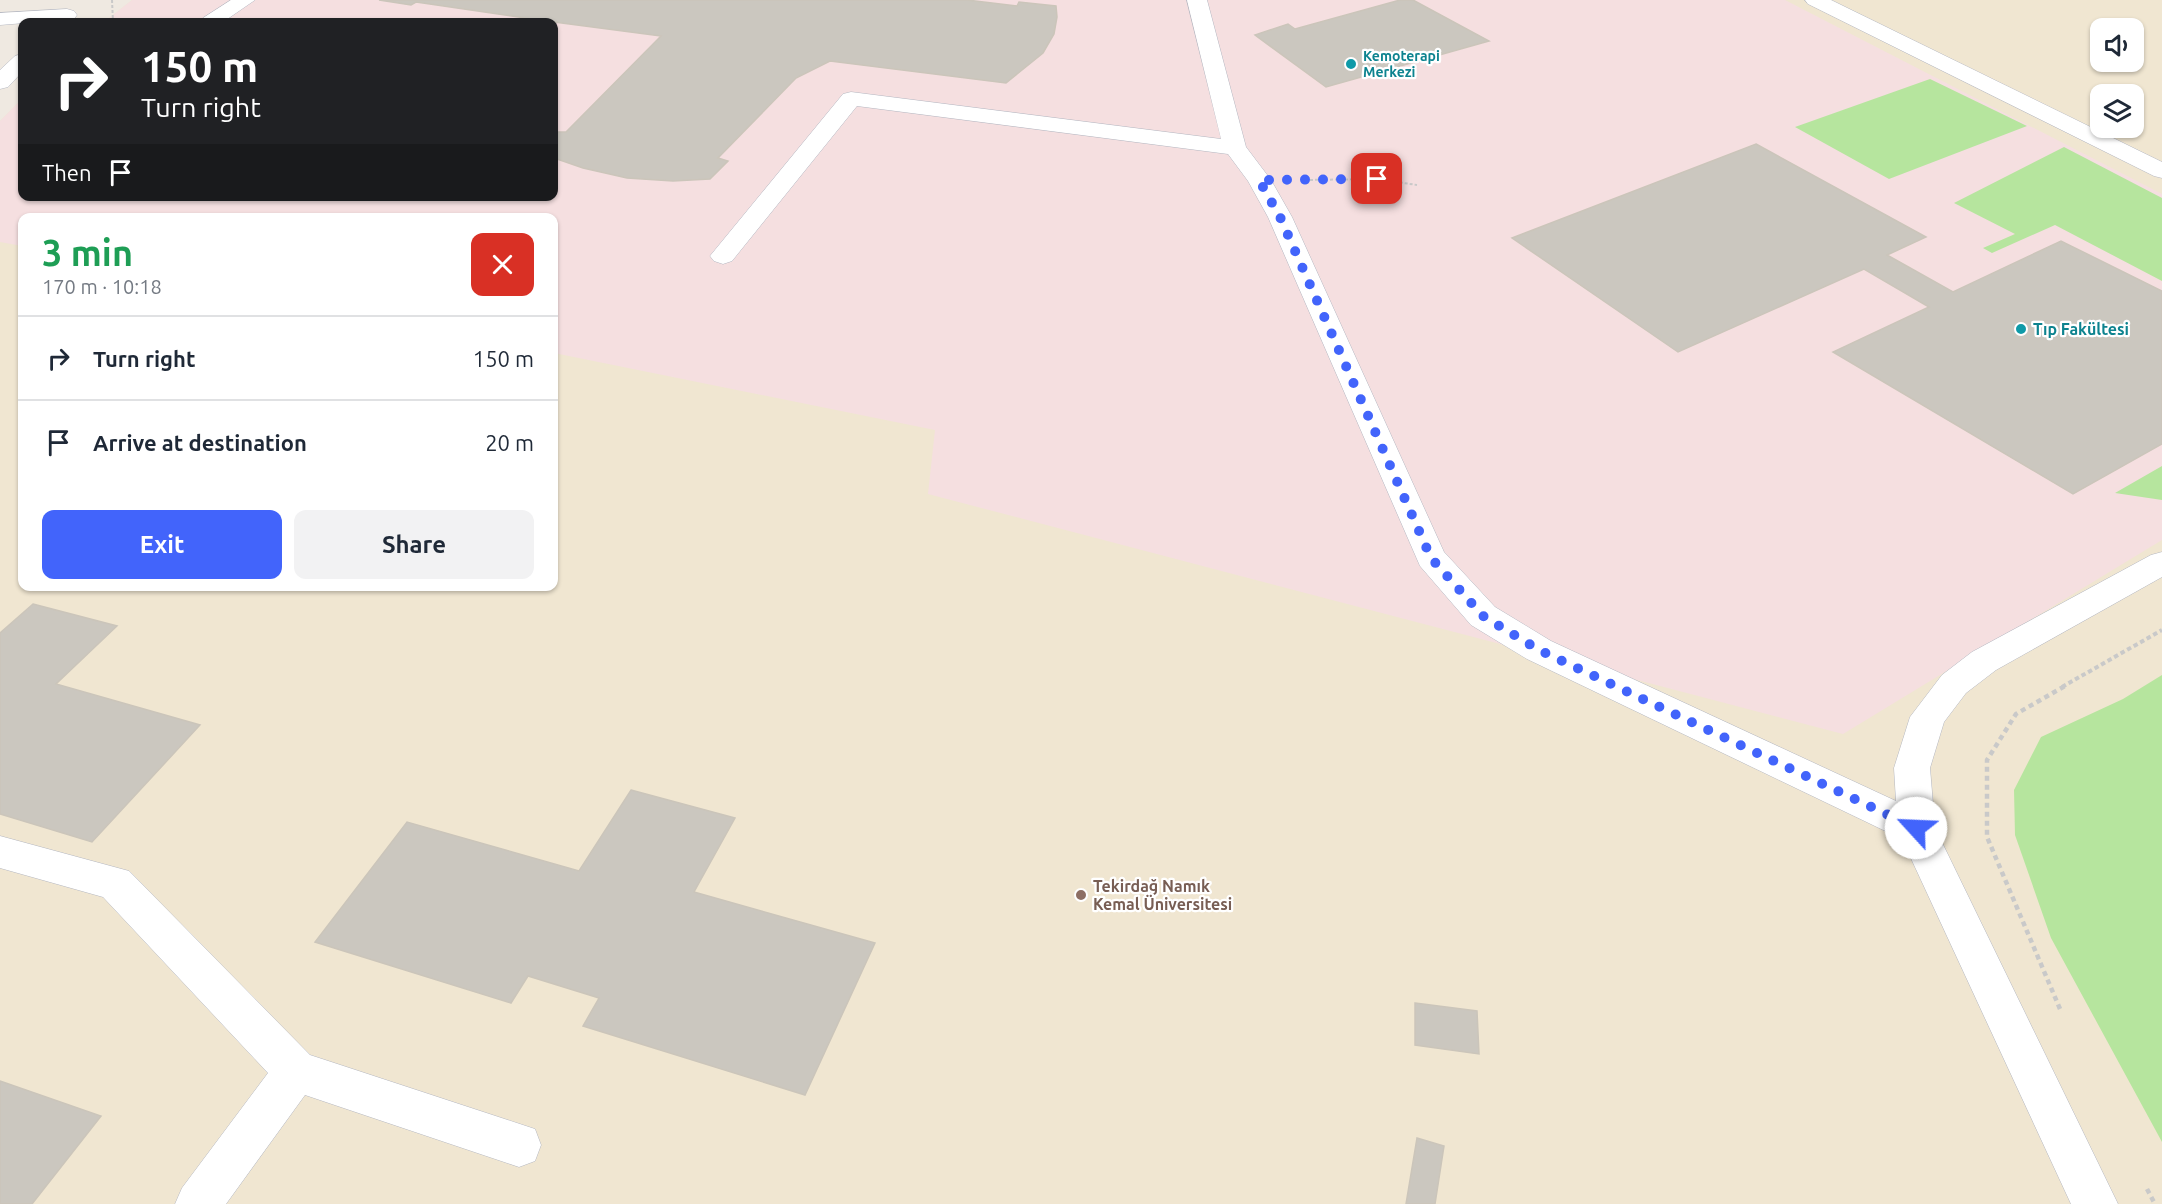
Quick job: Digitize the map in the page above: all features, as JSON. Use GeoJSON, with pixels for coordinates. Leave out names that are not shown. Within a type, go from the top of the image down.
{"type":"FeatureCollection","features":[{"type":"Feature","properties":{"kind":"street"},"geometry":{"type":"LineString","coordinates":[[216,18],[245,0]]}},
{"type":"Feature","properties":{"kind":"street"},"geometry":{"type":"LineString","coordinates":[[1197,0],[1235,148],[1259,180],[1280,217],[1431,558],[1483,616],[1539,650],[1916,828]]}},
{"type":"Feature","properties":{"kind":"street"},"geometry":{"type":"LineString","coordinates":[[1815,0],[2162,171]]}},
{"type":"Feature","properties":{"kind":"street"},"geometry":{"type":"LineString","coordinates":[[0,20],[69,12]]}},
{"type":"Feature","properties":{"kind":"street"},"geometry":{"type":"LineString","coordinates":[[0,82],[18,64]]}},
{"type":"Feature","properties":{"kind":"street"},"geometry":{"type":"LineString","coordinates":[[723,256],[851,99],[1235,148]]}},
{"type":"Feature","properties":{"kind":"street"},"geometry":{"type":"LineString","coordinates":[[2095,1204],[1916,828],[1912,768],[1928,717],[1954,684],[1984,661],[2162,563]]}},
{"type":"Feature","properties":{"kind":"street"},"geometry":{"type":"LineString","coordinates":[[0,852],[115,883],[296,1071],[519,1145]]}},
{"type":"Feature","properties":{"kind":"street"},"geometry":{"type":"LineString","coordinates":[[198,1204],[296,1071]]}},
{"type":"Feature","properties":{"kind":"path"},"geometry":{"type":"LineString","coordinates":[[112,0],[113,18]]}},
{"type":"Feature","properties":{"kind":"path"},"geometry":{"type":"LineString","coordinates":[[1259,180],[1377,179],[1417,185]]}},
{"type":"Feature","properties":{"kind":"path"},"geometry":{"type":"LineString","coordinates":[[2065,1020],[1987,837],[1987,760],[2016,714],[2162,630]]}},
{"type":"Feature","properties":{"kind":"path"},"geometry":{"type":"LineString","coordinates":[[2145,1184],[2155,1204]]}},
{"type":"Feature","properties":{"kind":"shaded area","name":"Tekirdağ Namık Kemal Üniversitesi"},"geometry":{"type":"Polygon","coordinates":[[[132,0],[2162,0],[2162,1204],[0,1204],[0,121],[18,103],[18,201],[558,201],[558,18],[109,18],[132,0]]]}},
{"type":"Feature","properties":{"kind":"shaded area"},"geometry":{"type":"Polygon","coordinates":[[[132,0],[1785,0],[2162,194],[2162,540],[1843,734],[928,494],[935,430],[558,354],[558,213],[18,213],[18,245],[0,242],[0,121],[18,103],[18,201],[558,201],[558,18],[109,18],[132,0]]]}},
{"type":"Feature","properties":{"kind":"green space"},"geometry":{"type":"Polygon","coordinates":[[[1930,79],[2027,126],[1889,179],[1795,127],[1930,79]]]}},
{"type":"Feature","properties":{"kind":"green space"},"geometry":{"type":"Polygon","coordinates":[[[2064,147],[2162,198],[2162,281],[2055,225],[1992,253],[1983,248],[2015,234],[1954,203],[2064,147]]]}},
{"type":"Feature","properties":{"kind":"green space"},"geometry":{"type":"Polygon","coordinates":[[[2162,466],[2162,500],[2115,493],[2162,466]]]}},
{"type":"Feature","properties":{"kind":"green space"},"geometry":{"type":"Polygon","coordinates":[[[2162,675],[2162,1142],[2051,938],[2015,835],[2014,790],[2041,737],[2123,699],[2162,675]]]}},
{"type":"Feature","properties":{"kind":"building"},"geometry":{"type":"Polygon","coordinates":[[[379,0],[967,0],[1017,6],[1019,2],[1056,6],[1057,17],[1054,34],[1043,53],[1006,83],[830,61],[796,78],[718,158],[728,161],[710,179],[673,181],[627,178],[583,168],[558,159],[558,132],[566,132],[661,36],[558,23],[558,18],[525,18],[416,2],[411,5],[379,0]]]}},
{"type":"Feature","properties":{"kind":"building","name":"Kemoterapi Merkezi"},"geometry":{"type":"Polygon","coordinates":[[[1400,0],[1413,0],[1489,41],[1326,87],[1255,35],[1288,24],[1295,29],[1400,0]]]}},
{"type":"Feature","properties":{"kind":"building","name":"Tıp Fakültesi"},"geometry":{"type":"Polygon","coordinates":[[[1756,144],[1926,237],[1887,255],[1953,292],[2061,241],[2162,291],[2162,444],[2073,494],[1833,352],[1929,307],[1864,269],[1678,352],[1512,238],[1756,144]]]}},
{"type":"Feature","properties":{"kind":"building"},"geometry":{"type":"Polygon","coordinates":[[[33,604],[117,626],[56,684],[200,725],[92,842],[0,814],[0,633],[33,604]]]}},
{"type":"Feature","properties":{"kind":"building"},"geometry":{"type":"Polygon","coordinates":[[[631,790],[735,818],[694,892],[875,943],[805,1095],[583,1026],[599,998],[528,976],[511,1003],[315,942],[407,822],[579,871],[631,790]]]}},
{"type":"Feature","properties":{"kind":"building"},"geometry":{"type":"Polygon","coordinates":[[[1415,1003],[1477,1011],[1479,1054],[1415,1045],[1415,1003]]]}},
{"type":"Feature","properties":{"kind":"building"},"geometry":{"type":"Polygon","coordinates":[[[0,1081],[101,1116],[32,1204],[0,1204],[0,1081]]]}},
{"type":"Feature","properties":{"kind":"building"},"geometry":{"type":"Polygon","coordinates":[[[1417,1138],[1444,1146],[1435,1204],[1406,1204],[1417,1138]]]}},
{"type":"Feature","properties":{"kind":"place","name":"Kemoterapi Merkezi"},"geometry":{"type":"Point","coordinates":[1351,64]}},
{"type":"Feature","properties":{"kind":"place","name":"Tıp Fakültesi"},"geometry":{"type":"Point","coordinates":[2021,329]}},
{"type":"Feature","properties":{"kind":"place","name":"Tekirdağ Namık Kemal Üniversitesi"},"geometry":{"type":"Point","coordinates":[1081,895]}},
{"type":"Feature","properties":{"kind":"route"},"geometry":{"type":"LineString","coordinates":[[1377,179],[1259,180],[1280,217],[1431,558],[1483,616],[1539,650],[1916,828]]}}]}
